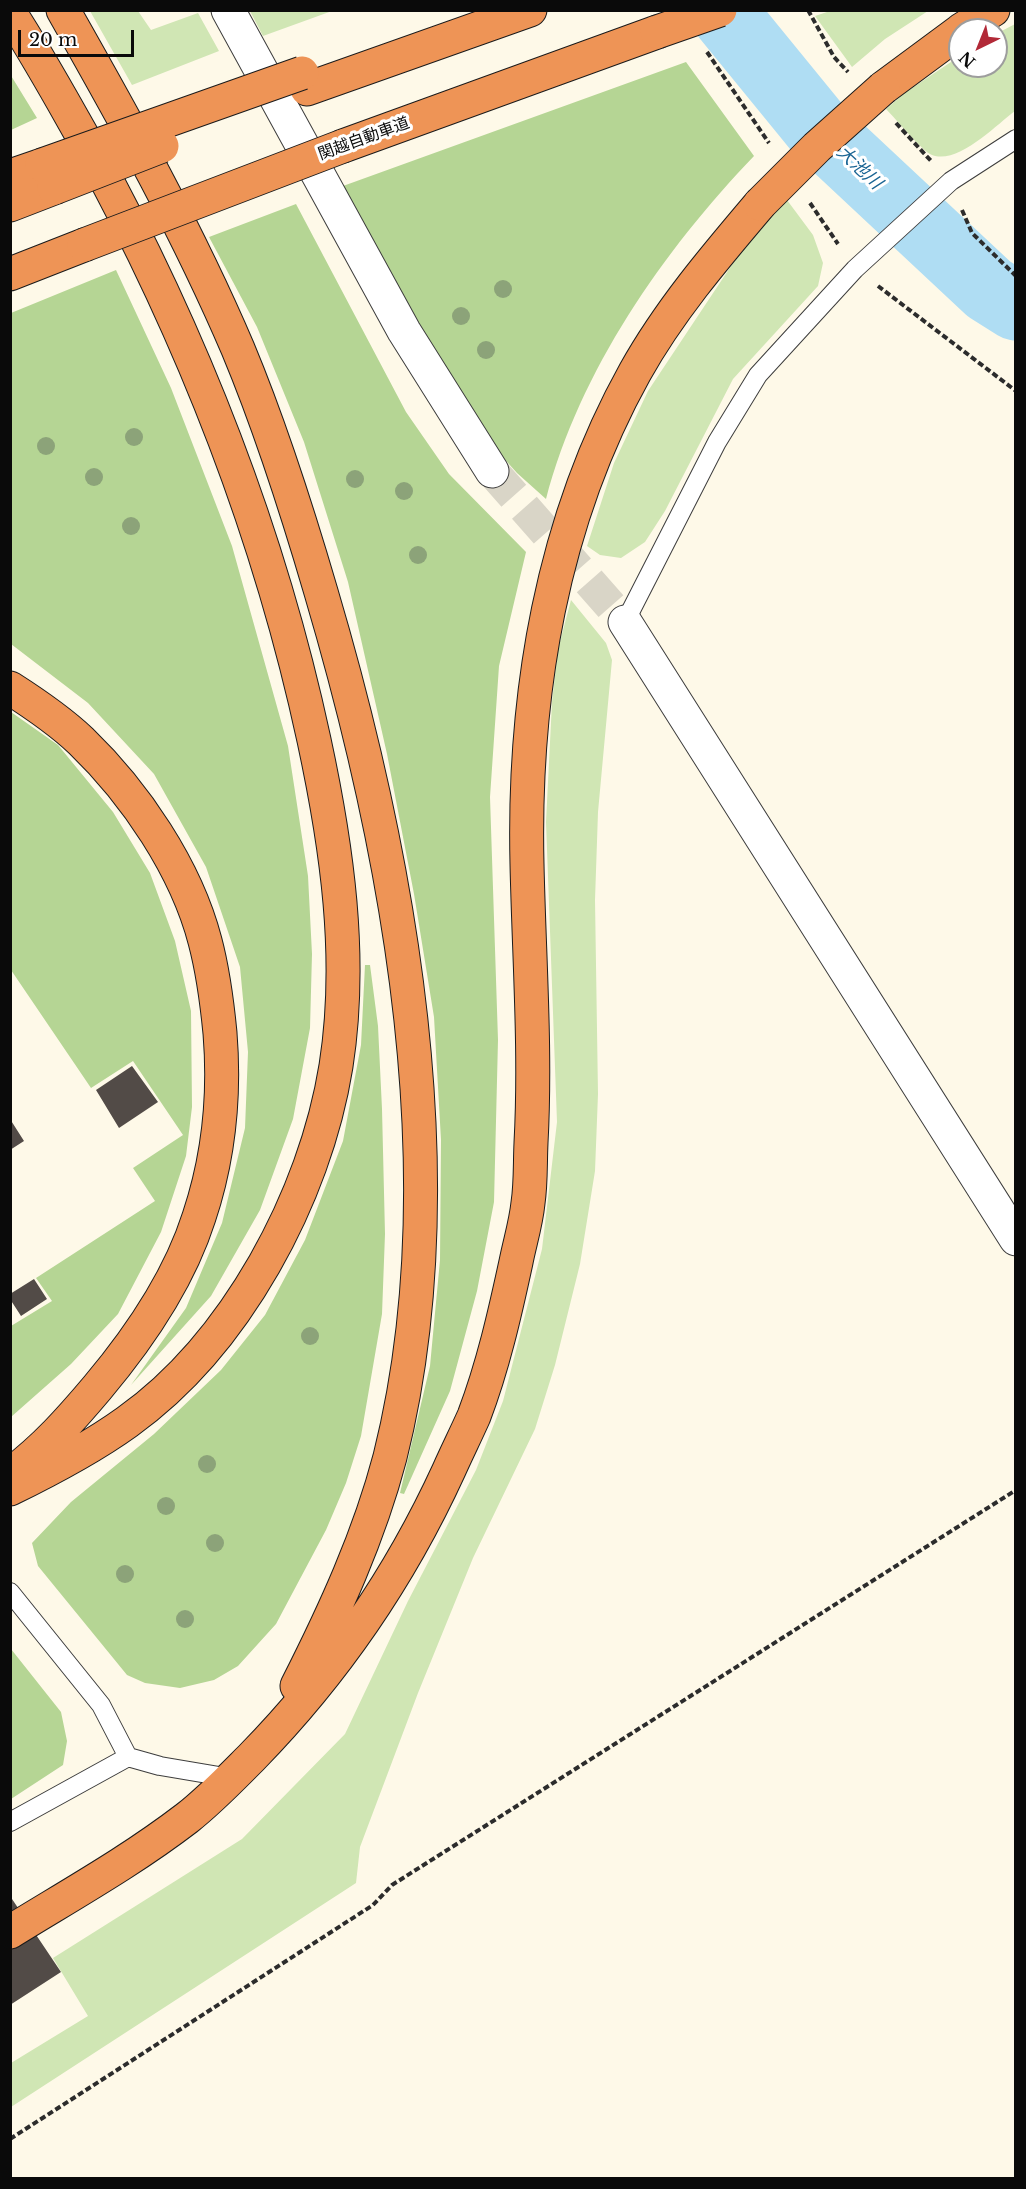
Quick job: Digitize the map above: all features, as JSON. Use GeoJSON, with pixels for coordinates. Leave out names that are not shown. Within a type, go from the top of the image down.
{"type":"FeatureCollection","features":[{"type":"Feature","properties":{"kind":"highway"},"geometry":{"type":"LineString","coordinates":[[63,10],[157,179],[196,258],[238,351],[274,444],[334,634],[364,750],[387,864],[405,972],[416,1077],[420,1189],[416,1300],[405,1384],[389,1459],[340,1598],[316,1648],[294,1692],[267,1733],[231,1778]]}},
{"type":"Feature","properties":{"kind":"highway"},"geometry":{"type":"LineString","coordinates":[[10,205],[48,176],[489,10]]}},
{"type":"Feature","properties":{"kind":"highway"},"geometry":{"type":"LineString","coordinates":[[305,81],[530,10]]}},
{"type":"Feature","properties":{"kind":"highway","name":"関越自動車道"},"geometry":{"type":"LineString","coordinates":[[10,274],[343,146],[720,10]]}},
{"type":"Feature","properties":{"kind":"highway"},"geometry":{"type":"LineString","coordinates":[[980,18],[993,10]]}},
{"type":"Feature","properties":{"kind":"highway"},"geometry":{"type":"LineString","coordinates":[[10,13],[58,92],[117,199],[160,286],[198,372],[235,465],[285,620],[303,687],[321,772],[336,858],[342,935],[343,1005],[336,1067],[323,1125],[302,1183],[276,1243],[244,1298],[209,1345],[171,1385],[129,1420],[86,1448],[10,1489]]}},
{"type":"Feature","properties":{"kind":"highway"},"geometry":{"type":"LineString","coordinates":[[10,1932],[147,1846],[190,1816],[231,1778],[282,1726],[358,1630],[395,1574],[426,1519],[474,1415],[505,1314],[528,1203],[533,1104],[532,991],[526,859],[529,753],[540,648],[564,544],[593,456],[636,370],[695,282],[760,204],[817,147],[886,102],[948,42]]}},
{"type":"Feature","properties":{"kind":"highway"},"geometry":{"type":"LineString","coordinates":[[10,176],[48,176]]}},
{"type":"Feature","properties":{"kind":"highway"},"geometry":{"type":"LineString","coordinates":[[10,688],[33,702],[80,741],[121,785],[156,833],[184,884],[205,939],[217,995],[222,1053],[222,1110],[213,1164],[199,1218],[176,1271],[149,1320],[119,1362],[79,1409],[39,1452],[10,1474]]}},
{"type":"Feature","properties":{"kind":"street"},"geometry":{"type":"LineString","coordinates":[[228,10],[404,331],[492,471]]}},
{"type":"Feature","properties":{"kind":"street"},"geometry":{"type":"LineString","coordinates":[[625,622],[1016,1239]]}},
{"type":"Feature","properties":{"kind":"lane"},"geometry":{"type":"LineString","coordinates":[[625,622],[717,442],[758,375],[855,269],[951,182],[1016,139]]}},
{"type":"Feature","properties":{"kind":"lane"},"geometry":{"type":"LineString","coordinates":[[10,1592],[101,1705],[128,1757]]}},
{"type":"Feature","properties":{"kind":"lane"},"geometry":{"type":"LineString","coordinates":[[10,1822],[128,1757],[160,1766],[231,1778]]}},
{"type":"Feature","properties":{"kind":"path"},"geometry":{"type":"LineString","coordinates":[[808,10],[834,57],[850,74]]}},
{"type":"Feature","properties":{"kind":"path"},"geometry":{"type":"LineString","coordinates":[[705,49],[771,146]]}},
{"type":"Feature","properties":{"kind":"path"},"geometry":{"type":"LineString","coordinates":[[886,102],[951,182],[972,233],[1016,276]]}},
{"type":"Feature","properties":{"kind":"path"},"geometry":{"type":"LineString","coordinates":[[810,203],[855,269],[1016,391]]}},
{"type":"Feature","properties":{"kind":"path"},"geometry":{"type":"LineString","coordinates":[[10,2139],[373,1905],[392,1885],[1016,1490]]}},
{"type":"Feature","properties":{"kind":"green space"},"geometry":{"type":"Polygon","coordinates":[[[833,10],[928,11],[885,39],[852,67],[815,16],[833,10]]]}},
{"type":"Feature","properties":{"kind":"green space"},"geometry":{"type":"Polygon","coordinates":[[[90,11],[138,11],[151,30],[198,13],[219,51],[132,85],[90,11]]]}},
{"type":"Feature","properties":{"kind":"green space"},"geometry":{"type":"Polygon","coordinates":[[[250,11],[332,11],[263,36],[250,11]]]}},
{"type":"Feature","properties":{"kind":"green space"},"geometry":{"type":"Polygon","coordinates":[[[1015,24],[1015,111],[965,149],[942,157],[928,153],[886,109],[906,92],[948,64],[948,78],[1008,78],[1008,28],[1015,24]]]}},
{"type":"Feature","properties":{"kind":"green space"},"geometry":{"type":"Polygon","coordinates":[[[686,62],[754,156],[688,232],[657,272],[629,315],[580,404],[561,451],[546,499],[517,473],[491,444],[446,379],[343,186],[686,62]]]}},
{"type":"Feature","properties":{"kind":"green space"},"geometry":{"type":"Polygon","coordinates":[[[10,74],[37,118],[11,130],[10,130],[10,74]]]}},
{"type":"Feature","properties":{"kind":"green space"},"geometry":{"type":"Polygon","coordinates":[[[787,200],[813,235],[823,263],[818,286],[733,379],[665,511],[645,542],[621,558],[600,555],[587,546],[614,463],[648,391],[741,251],[787,200]]]}},
{"type":"Feature","properties":{"kind":"green space"},"geometry":{"type":"Polygon","coordinates":[[[296,204],[406,412],[449,474],[526,552],[499,666],[490,797],[498,1040],[494,1202],[477,1291],[450,1391],[404,1494],[400,1493],[430,1366],[440,1260],[441,1140],[434,1017],[414,894],[387,754],[348,582],[304,442],[257,327],[209,237],[296,204]]]}},
{"type":"Feature","properties":{"kind":"green space"},"geometry":{"type":"Polygon","coordinates":[[[116,270],[171,388],[232,546],[288,746],[308,876],[312,954],[310,1028],[293,1119],[260,1210],[211,1296],[131,1385],[186,1308],[222,1223],[245,1128],[248,1052],[240,967],[206,867],[154,774],[88,703],[11,644],[11,313],[116,270]]]}},
{"type":"Feature","properties":{"kind":"green space"},"geometry":{"type":"Polygon","coordinates":[[[571,600],[606,643],[612,660],[598,812],[595,900],[598,1094],[595,1171],[580,1264],[555,1365],[535,1429],[473,1558],[418,1693],[360,1847],[356,1883],[11,2107],[11,2063],[88,2016],[53,1958],[242,1839],[345,1734],[408,1601],[476,1470],[503,1401],[542,1249],[557,1122],[546,822],[552,702],[558,649],[571,600]]]}},
{"type":"Feature","properties":{"kind":"green space"},"geometry":{"type":"Polygon","coordinates":[[[11,712],[58,745],[113,812],[150,873],[175,941],[191,1011],[192,1107],[186,1156],[161,1232],[118,1314],[71,1364],[11,1417],[11,1326],[52,1301],[36,1278],[155,1201],[133,1168],[183,1135],[133,1061],[91,1088],[11,970],[11,712]]]}},
{"type":"Feature","properties":{"kind":"green space"},"geometry":{"type":"Polygon","coordinates":[[[365,965],[370,965],[378,1026],[385,1234],[382,1314],[361,1436],[346,1483],[326,1530],[276,1624],[238,1666],[214,1680],[180,1688],[145,1683],[127,1675],[38,1566],[32,1543],[71,1502],[154,1434],[221,1370],[265,1315],[305,1240],[343,1141],[361,1045],[365,965]]]}},
{"type":"Feature","properties":{"kind":"green space"},"geometry":{"type":"Polygon","coordinates":[[[11,1649],[61,1712],[67,1741],[63,1765],[11,1799],[11,1649]]]}},
{"type":"Feature","properties":{"kind":"building"},"geometry":{"type":"Polygon","coordinates":[[[132,1066],[158,1102],[119,1128],[96,1090],[132,1066]]]}},
{"type":"Feature","properties":{"kind":"building"},"geometry":{"type":"Polygon","coordinates":[[[10,1119],[24,1141],[10,1150],[10,1119]]]}},
{"type":"Feature","properties":{"kind":"building"},"geometry":{"type":"Polygon","coordinates":[[[34,1279],[47,1299],[21,1316],[10,1299],[10,1294],[34,1279]]]}},
{"type":"Feature","properties":{"kind":"building"},"geometry":{"type":"Polygon","coordinates":[[[10,1896],[61,1972],[10,2005],[10,1896]]]}},
{"type":"Feature","properties":{"kind":"waterway","name":"大池川"},"geometry":{"type":"LineString","coordinates":[[721,10],[819,130],[989,289],[1016,306]]}},
{"type":"Feature","properties":{"kind":"tunnel"},"geometry":{"type":"LineString","coordinates":[[492,471],[625,622]]}}]}
